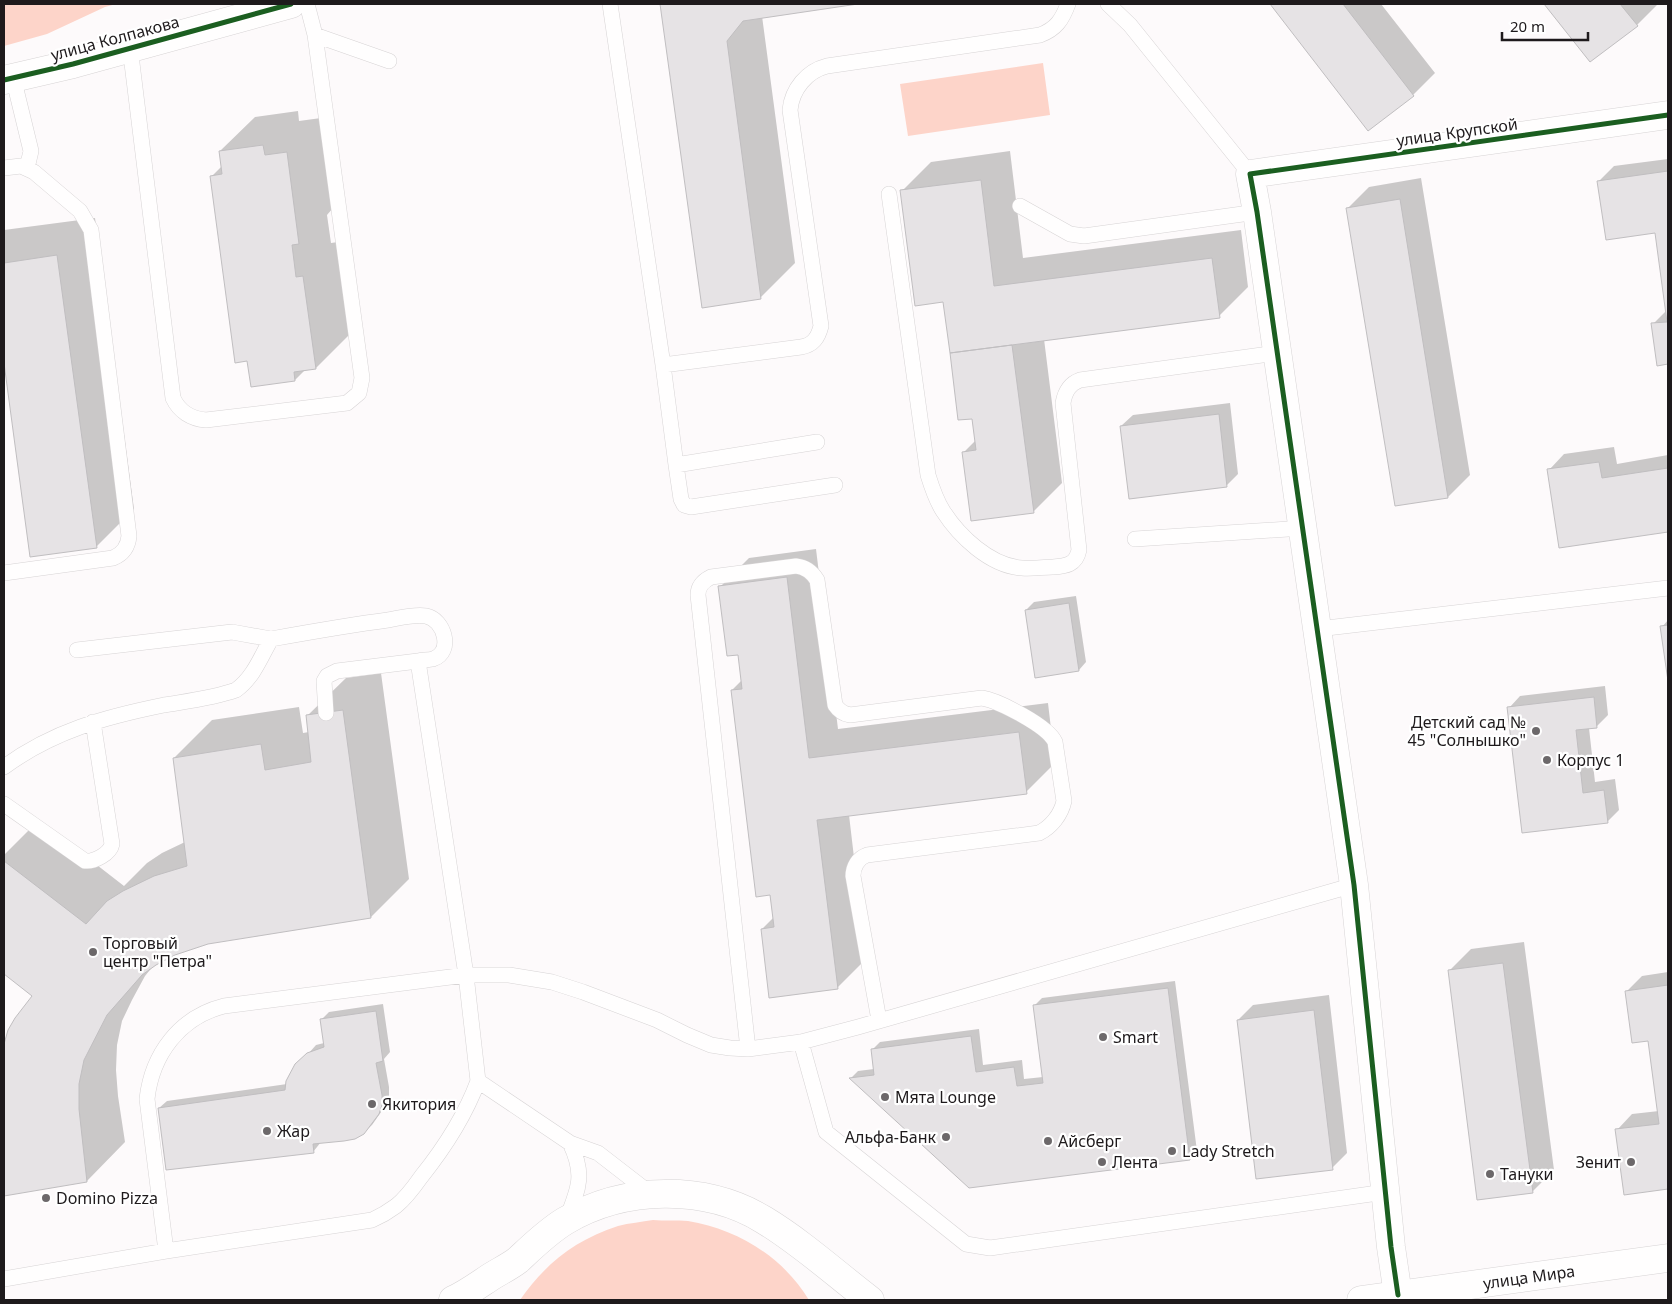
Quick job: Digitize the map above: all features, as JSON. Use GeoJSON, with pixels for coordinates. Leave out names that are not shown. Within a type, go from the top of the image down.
{"type":"FeatureCollection","features":[{"type":"Feature","properties":{"kind":"street","name":"улица Колпакова"},"geometry":{"type":"LineString","coordinates":[[8,78],[73,64],[291,4]]}},
{"type":"Feature","properties":{"kind":"street","name":"улица Крупской"},"geometry":{"type":"LineString","coordinates":[[1250,174],[1668,115]]}},
{"type":"Feature","properties":{"kind":"street"},"geometry":{"type":"LineString","coordinates":[[1250,174],[1354,885],[1385,1192],[1412,1296]]}},
{"type":"Feature","properties":{"kind":"street"},"geometry":{"type":"LineString","coordinates":[[453,1300],[516,1261],[544,1235],[566,1221],[590,1209],[613,1201],[651,1194],[690,1195],[728,1204],[763,1220],[795,1242],[870,1300]]}},
{"type":"Feature","properties":{"kind":"street"},"geometry":{"type":"LineString","coordinates":[[795,1242],[821,1270],[840,1300]]}},
{"type":"Feature","properties":{"kind":"street","name":"улица Мира"},"geometry":{"type":"LineString","coordinates":[[1361,1300],[1412,1296],[1668,1258]]}},
{"type":"Feature","properties":{"kind":"street"},"geometry":{"type":"LineString","coordinates":[[490,1300],[516,1261]]}},
{"type":"Feature","properties":{"kind":"lane"},"geometry":{"type":"LineString","coordinates":[[130,47],[173,398],[176,405],[183,412],[206,420],[347,403],[359,393],[362,386],[362,378],[315,35],[307,4]]}},
{"type":"Feature","properties":{"kind":"lane"},"geometry":{"type":"LineString","coordinates":[[610,4],[682,502],[687,507],[835,486]]}},
{"type":"Feature","properties":{"kind":"lane"},"geometry":{"type":"LineString","coordinates":[[663,365],[807,346],[819,336],[821,326],[790,110],[795,90],[812,71],[827,66],[1040,35],[1050,32],[1057,26],[1063,18],[1068,4]]}},
{"type":"Feature","properties":{"kind":"lane"},"geometry":{"type":"LineString","coordinates":[[1108,4],[1130,26],[1250,174]]}},
{"type":"Feature","properties":{"kind":"lane"},"geometry":{"type":"LineString","coordinates":[[315,35],[389,61]]}},
{"type":"Feature","properties":{"kind":"lane"},"geometry":{"type":"LineString","coordinates":[[8,78],[31,151],[27,168]]}},
{"type":"Feature","properties":{"kind":"lane"},"geometry":{"type":"LineString","coordinates":[[4,168],[16,166],[27,168],[75,206],[88,222],[91,230],[128,542],[122,553],[113,558],[4,573]]}},
{"type":"Feature","properties":{"kind":"lane"},"geometry":{"type":"LineString","coordinates":[[889,194],[928,475],[933,491],[942,510],[973,545],[990,557],[1009,566],[1022,568],[1063,566],[1071,564],[1078,556],[1079,550],[1063,403],[1065,392],[1074,382],[1277,353]]}},
{"type":"Feature","properties":{"kind":"lane"},"geometry":{"type":"LineString","coordinates":[[1020,206],[1070,234],[1084,236],[1257,212]]}},
{"type":"Feature","properties":{"kind":"lane"},"geometry":{"type":"LineString","coordinates":[[676,465],[818,442]]}},
{"type":"Feature","properties":{"kind":"lane"},"geometry":{"type":"LineString","coordinates":[[1135,539],[1303,528]]}},
{"type":"Feature","properties":{"kind":"lane"},"geometry":{"type":"LineString","coordinates":[[748,1049],[698,595],[701,584],[711,577],[796,566],[814,575],[817,580],[836,704],[838,710],[844,714],[850,715],[982,698],[997,702],[1040,726],[1052,736],[1055,742],[1064,801],[1058,816],[1045,830],[1039,833],[867,855],[862,857],[855,866],[853,876],[879,1020]]}},
{"type":"Feature","properties":{"kind":"lane"},"geometry":{"type":"LineString","coordinates":[[1318,629],[1668,588]]}},
{"type":"Feature","properties":{"kind":"lane"},"geometry":{"type":"LineString","coordinates":[[77,650],[232,632],[271,639],[424,616],[438,622],[442,629],[445,645],[438,656],[433,659],[337,670],[327,676],[324,681],[326,713]]}},
{"type":"Feature","properties":{"kind":"lane"},"geometry":{"type":"LineString","coordinates":[[4,767],[56,736],[93,722],[122,713],[236,690],[252,673],[271,639]]}},
{"type":"Feature","properties":{"kind":"lane"},"geometry":{"type":"LineString","coordinates":[[4,1279],[166,1251],[372,1220],[397,1205],[411,1191],[440,1152],[471,1100],[478,1081],[466,975],[418,661]]}},
{"type":"Feature","properties":{"kind":"lane"},"geometry":{"type":"LineString","coordinates":[[4,804],[85,861],[91,861],[108,852],[112,844],[93,722]]}},
{"type":"Feature","properties":{"kind":"lane"},"geometry":{"type":"LineString","coordinates":[[166,1251],[147,1099],[148,1086],[153,1069],[171,1040],[182,1027],[196,1016],[210,1009],[466,975],[509,975],[552,982],[583,992],[658,1020],[711,1045],[748,1049],[801,1042],[1354,885]]}},
{"type":"Feature","properties":{"kind":"lane"},"geometry":{"type":"LineString","coordinates":[[801,1042],[826,1132],[966,1244],[990,1248],[1385,1192]]}},
{"type":"Feature","properties":{"kind":"lane"},"geometry":{"type":"LineString","coordinates":[[478,1081],[570,1143],[598,1153],[651,1194]]}},
{"type":"Feature","properties":{"kind":"lane"},"geometry":{"type":"LineString","coordinates":[[566,1221],[575,1199],[580,1176],[578,1160],[570,1143]]}},
{"type":"Feature","properties":{"kind":"shaded area"},"geometry":{"type":"Polygon","coordinates":[[[4,4],[116,4],[105,7],[47,34],[4,46],[4,4]]]}},
{"type":"Feature","properties":{"kind":"shaded area"},"geometry":{"type":"Polygon","coordinates":[[[1043,63],[1050,115],[908,136],[900,84],[1043,63]]]}},
{"type":"Feature","properties":{"kind":"shaded area"},"geometry":{"type":"Polygon","coordinates":[[[653,1220],[688,1221],[706,1225],[741,1238],[772,1258],[786,1271],[809,1300],[520,1300],[551,1264],[588,1238],[618,1226],[653,1220]]]}},
{"type":"Feature","properties":{"kind":"building"},"geometry":{"type":"Polygon","coordinates":[[[660,4],[858,4],[743,21],[727,41],[761,299],[702,308],[660,4]]]}},
{"type":"Feature","properties":{"kind":"building"},"geometry":{"type":"Polygon","coordinates":[[[1270,4],[1343,4],[1414,96],[1368,131],[1270,4]]]}},
{"type":"Feature","properties":{"kind":"building"},"geometry":{"type":"Polygon","coordinates":[[[1544,4],[1620,4],[1638,26],[1590,62],[1544,4]]]}},
{"type":"Feature","properties":{"kind":"building"},"geometry":{"type":"Polygon","coordinates":[[[263,145],[265,155],[287,152],[299,244],[292,245],[296,277],[303,276],[316,369],[294,372],[295,381],[251,387],[247,361],[235,363],[210,176],[222,174],[219,151],[263,145]]]}},
{"type":"Feature","properties":{"kind":"building"},"geometry":{"type":"Polygon","coordinates":[[[1668,171],[1668,364],[1657,366],[1651,323],[1667,322],[1655,233],[1606,240],[1597,181],[1668,171]]]}},
{"type":"Feature","properties":{"kind":"building"},"geometry":{"type":"Polygon","coordinates":[[[981,180],[994,286],[1212,258],[1220,318],[950,353],[943,302],[915,306],[900,190],[981,180]]]}},
{"type":"Feature","properties":{"kind":"building"},"geometry":{"type":"Polygon","coordinates":[[[1400,199],[1448,498],[1395,506],[1346,208],[1400,199]]]}},
{"type":"Feature","properties":{"kind":"building"},"geometry":{"type":"Polygon","coordinates":[[[57,255],[97,548],[30,557],[4,363],[4,263],[57,255]]]}},
{"type":"Feature","properties":{"kind":"building"},"geometry":{"type":"Polygon","coordinates":[[[1012,345],[1034,513],[971,521],[962,452],[976,450],[972,419],[958,420],[950,353],[1012,345]]]}},
{"type":"Feature","properties":{"kind":"building"},"geometry":{"type":"Polygon","coordinates":[[[1219,414],[1227,487],[1129,499],[1120,426],[1219,414]]]}},
{"type":"Feature","properties":{"kind":"building"},"geometry":{"type":"Polygon","coordinates":[[[1599,462],[1602,478],[1668,468],[1668,532],[1559,548],[1547,469],[1599,462]]]}},
{"type":"Feature","properties":{"kind":"building"},"geometry":{"type":"Polygon","coordinates":[[[787,577],[809,758],[1019,732],[1027,794],[817,820],[838,989],[769,998],[761,929],[774,927],[770,895],[756,897],[731,690],[742,689],[738,655],[727,656],[718,586],[787,577]]]}},
{"type":"Feature","properties":{"kind":"building"},"geometry":{"type":"Polygon","coordinates":[[[1069,603],[1079,671],[1035,678],[1025,610],[1069,603]]]}},
{"type":"Feature","properties":{"kind":"building"},"geometry":{"type":"Polygon","coordinates":[[[1668,625],[1668,681],[1660,626],[1668,625]]]}},
{"type":"Feature","properties":{"kind":"building","name":"Корпус 1"},"geometry":{"type":"Polygon","coordinates":[[[1594,697],[1597,728],[1576,730],[1583,793],[1604,790],[1608,823],[1522,833],[1507,707],[1594,697]]]}},
{"type":"Feature","properties":{"kind":"building","name":"Торговый центр \"Петра\""},"geometry":{"type":"Polygon","coordinates":[[[343,710],[371,918],[208,944],[175,955],[142,975],[107,1015],[84,1060],[79,1084],[79,1109],[87,1182],[4,1196],[4,1044],[8,1030],[15,1018],[32,996],[4,974],[4,861],[86,924],[107,901],[123,891],[154,876],[187,866],[173,758],[261,744],[265,770],[311,762],[306,715],[343,710]]]}},
{"type":"Feature","properties":{"kind":"building"},"geometry":{"type":"Polygon","coordinates":[[[1503,963],[1533,1193],[1477,1200],[1448,970],[1503,963]]]}},
{"type":"Feature","properties":{"kind":"building"},"geometry":{"type":"Polygon","coordinates":[[[1668,985],[1668,1189],[1624,1195],[1615,1129],[1659,1124],[1648,1041],[1632,1043],[1625,991],[1668,985]]]}},
{"type":"Feature","properties":{"kind":"building"},"geometry":{"type":"Polygon","coordinates":[[[1168,988],[1190,1160],[969,1188],[849,1078],[874,1075],[871,1049],[971,1036],[976,1072],[1014,1067],[1017,1086],[1043,1083],[1033,1005],[1168,988]]]}},
{"type":"Feature","properties":{"kind":"building"},"geometry":{"type":"Polygon","coordinates":[[[1314,1010],[1333,1170],[1256,1179],[1237,1020],[1314,1010]]]}},
{"type":"Feature","properties":{"kind":"building"},"geometry":{"type":"Polygon","coordinates":[[[376,1011],[383,1061],[376,1063],[382,1105],[379,1114],[364,1134],[355,1139],[313,1144],[314,1153],[166,1170],[158,1108],[285,1090],[286,1081],[295,1064],[307,1053],[324,1047],[320,1019],[376,1011]]]}},
{"type":"Feature","properties":{"kind":"cycle path"},"geometry":{"type":"LineString","coordinates":[[4,80],[73,64],[291,4]]}},
{"type":"Feature","properties":{"kind":"cycle path"},"geometry":{"type":"LineString","coordinates":[[1398,1295],[1391,1247],[1354,885],[1250,174],[1668,115]]}},
{"type":"Feature","properties":{"kind":"place","name":"Детский сад № 45 \"Солнышко\""},"geometry":{"type":"Point","coordinates":[1536,731]}},
{"type":"Feature","properties":{"kind":"place","name":"Корпус 1"},"geometry":{"type":"Point","coordinates":[1547,760]}},
{"type":"Feature","properties":{"kind":"place","name":"Торговый центр \"Петра\""},"geometry":{"type":"Point","coordinates":[93,952]}},
{"type":"Feature","properties":{"kind":"place","name":"Smart"},"geometry":{"type":"Point","coordinates":[1103,1037]}},
{"type":"Feature","properties":{"kind":"place","name":"Мята Lounge"},"geometry":{"type":"Point","coordinates":[885,1097]}},
{"type":"Feature","properties":{"kind":"place","name":"Якитория"},"geometry":{"type":"Point","coordinates":[372,1104]}},
{"type":"Feature","properties":{"kind":"place","name":"Жар"},"geometry":{"type":"Point","coordinates":[267,1131]}},
{"type":"Feature","properties":{"kind":"place","name":"Альфа-Банк"},"geometry":{"type":"Point","coordinates":[946,1137]}},
{"type":"Feature","properties":{"kind":"place","name":"Айсберг"},"geometry":{"type":"Point","coordinates":[1048,1141]}},
{"type":"Feature","properties":{"kind":"place","name":"Lady Stretch"},"geometry":{"type":"Point","coordinates":[1172,1151]}},
{"type":"Feature","properties":{"kind":"place","name":"Лента"},"geometry":{"type":"Point","coordinates":[1102,1162]}},
{"type":"Feature","properties":{"kind":"place","name":"Зенит"},"geometry":{"type":"Point","coordinates":[1631,1162]}},
{"type":"Feature","properties":{"kind":"place","name":"Тануки"},"geometry":{"type":"Point","coordinates":[1490,1174]}},
{"type":"Feature","properties":{"kind":"place","name":"Domino Pizza"},"geometry":{"type":"Point","coordinates":[46,1198]}}]}
